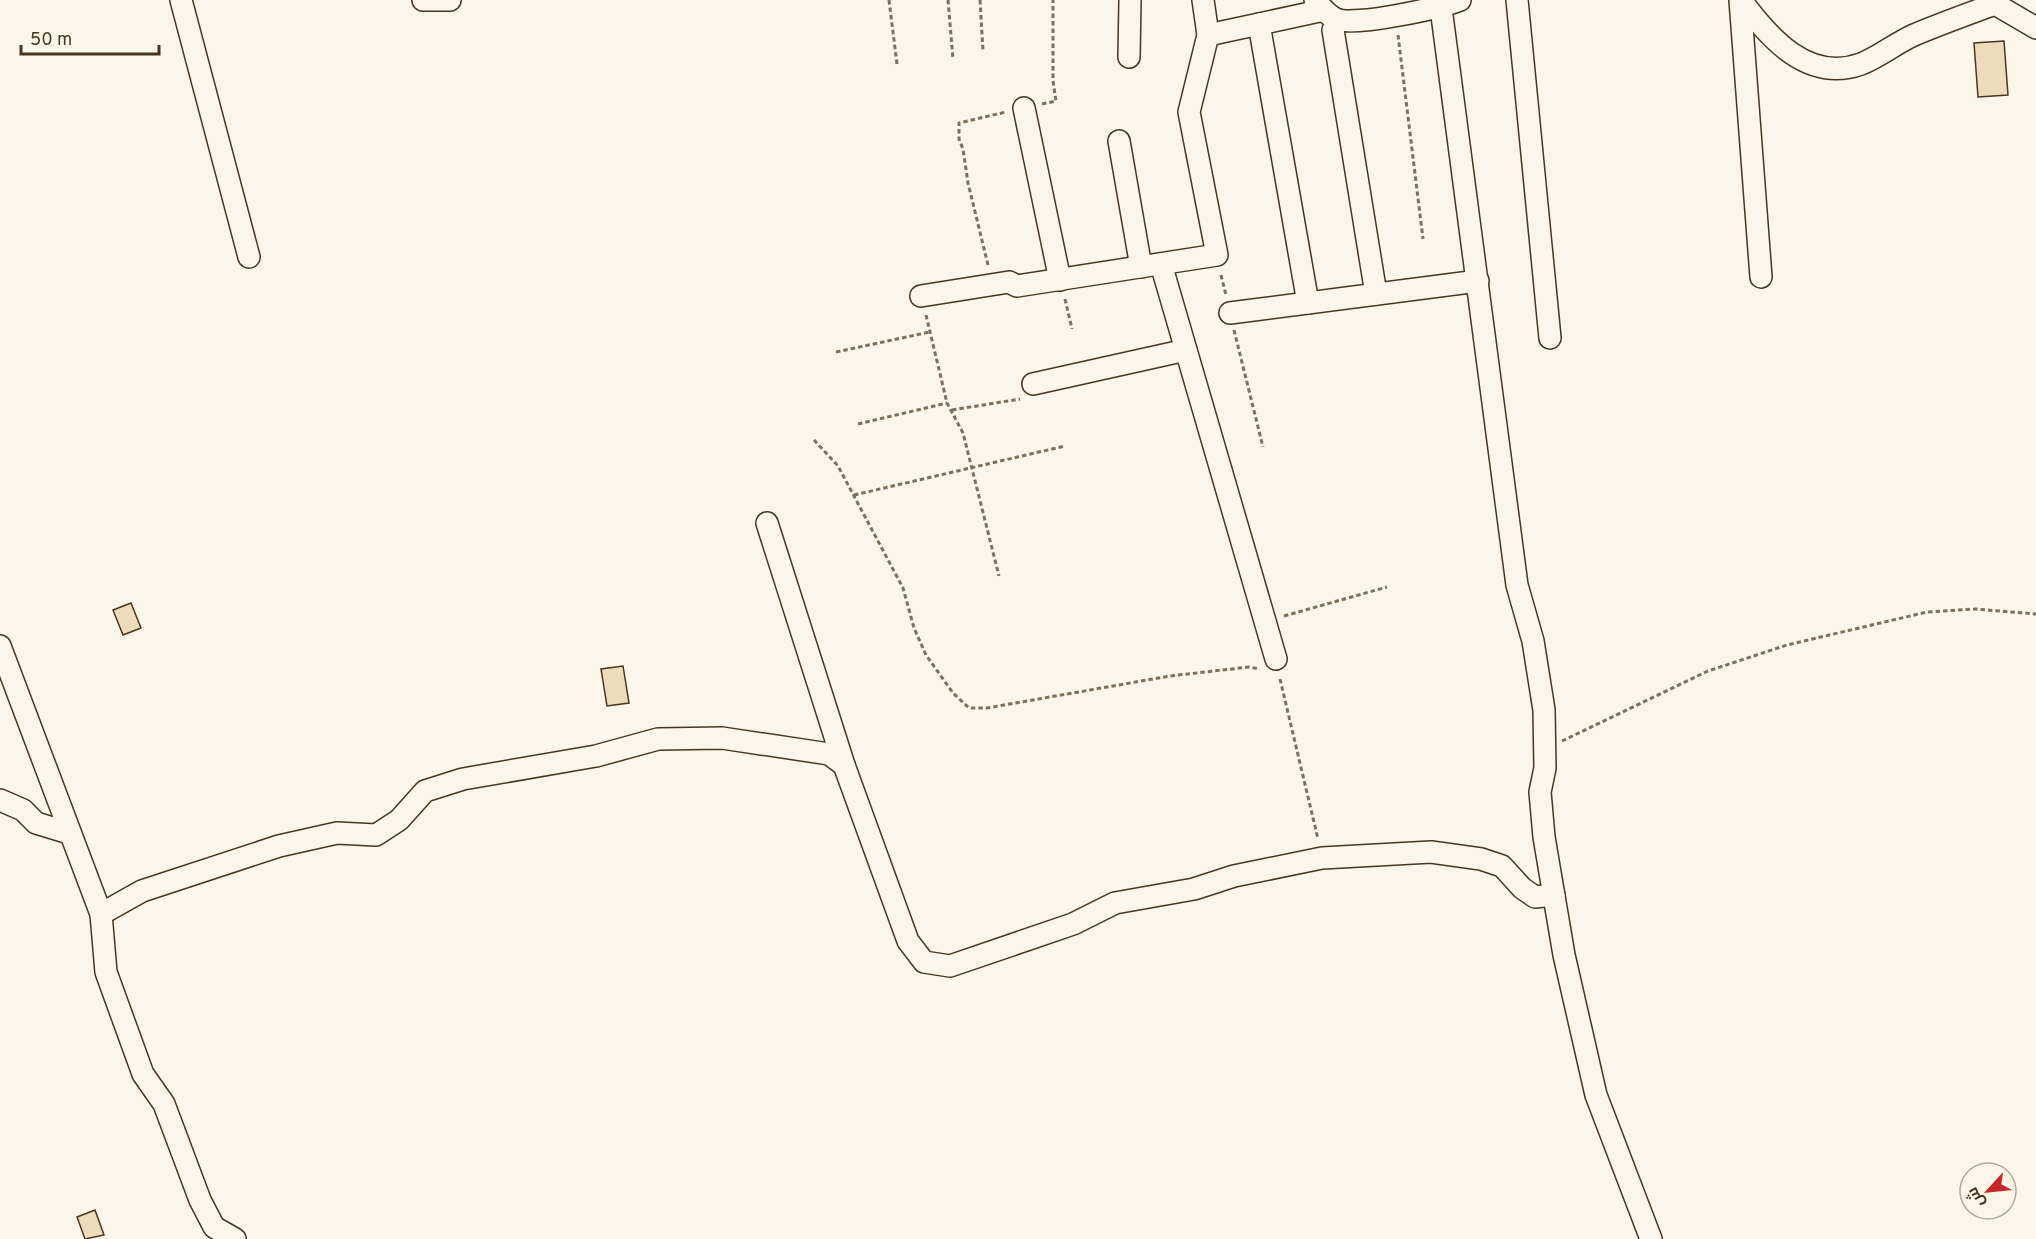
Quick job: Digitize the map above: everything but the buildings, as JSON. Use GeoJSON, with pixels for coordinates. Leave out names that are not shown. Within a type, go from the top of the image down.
{"type":"FeatureCollection","features":[{"type":"Feature","properties":{"kind":"street"},"geometry":{"type":"LineString","coordinates":[[181,0],[249,257]]}},
{"type":"Feature","properties":{"kind":"street"},"geometry":{"type":"LineString","coordinates":[[423,0],[450,0]]}},
{"type":"Feature","properties":{"kind":"street"},"geometry":{"type":"LineString","coordinates":[[1129,57],[1130,0]]}},
{"type":"Feature","properties":{"kind":"street"},"geometry":{"type":"LineString","coordinates":[[921,296],[1009,282],[1017,286],[1217,255],[1189,112],[1208,35],[1203,0]]}},
{"type":"Feature","properties":{"kind":"street"},"geometry":{"type":"LineString","coordinates":[[1517,0],[1550,339]]}},
{"type":"Feature","properties":{"kind":"street"},"geometry":{"type":"LineString","coordinates":[[1740,0],[1761,27],[1785,50],[1805,63],[1834,68],[1861,64],[1913,35],[1995,4],[2036,28]]}},
{"type":"Feature","properties":{"kind":"street"},"geometry":{"type":"LineString","coordinates":[[1740,0],[1761,277]]}},
{"type":"Feature","properties":{"kind":"street"},"geometry":{"type":"LineString","coordinates":[[1208,35],[1325,10],[1396,16],[1435,5],[1478,281],[1517,585],[1533,641],[1544,710],[1545,768],[1540,792],[1544,837],[1564,956],[1596,1095],[1651,1239]]}},
{"type":"Feature","properties":{"kind":"street"},"geometry":{"type":"LineString","coordinates":[[1325,10],[1334,30],[1376,294]]}},
{"type":"Feature","properties":{"kind":"street"},"geometry":{"type":"LineString","coordinates":[[1259,24],[1308,303]]}},
{"type":"Feature","properties":{"kind":"street"},"geometry":{"type":"LineString","coordinates":[[1024,108],[1060,280]]}},
{"type":"Feature","properties":{"kind":"street"},"geometry":{"type":"LineString","coordinates":[[1119,141],[1151,266],[1186,350],[1265,622],[1274,670]]}},
{"type":"Feature","properties":{"kind":"street"},"geometry":{"type":"LineString","coordinates":[[1230,313],[1478,281]]}},
{"type":"Feature","properties":{"kind":"street"},"geometry":{"type":"LineString","coordinates":[[1033,384],[1186,350]]}},
{"type":"Feature","properties":{"kind":"street"},"geometry":{"type":"LineString","coordinates":[[767,523],[844,765],[908,941],[924,962],[950,966],[1073,924],[1115,903],[1194,889],[1234,876],[1322,858],[1431,852],[1482,858],[1502,866],[1522,888],[1535,897],[1554,895]]}},
{"type":"Feature","properties":{"kind":"street"},"geometry":{"type":"LineString","coordinates":[[0,646],[101,914],[106,972],[143,1074],[164,1104],[200,1200],[214,1227],[235,1239]]}},
{"type":"Feature","properties":{"kind":"street"},"geometry":{"type":"LineString","coordinates":[[101,914],[142,891],[279,846],[336,833],[376,835],[399,820],[426,791],[463,779],[596,756],[658,739],[723,738],[829,754],[844,765]]}},
{"type":"Feature","properties":{"kind":"street"},"geometry":{"type":"LineString","coordinates":[[0,800],[22,810],[36,823],[69,833]]}},
{"type":"Feature","properties":{"kind":"path"},"geometry":{"type":"LineString","coordinates":[[889,0],[897,64]]}},
{"type":"Feature","properties":{"kind":"path"},"geometry":{"type":"LineString","coordinates":[[948,0],[953,59]]}},
{"type":"Feature","properties":{"kind":"path"},"geometry":{"type":"LineString","coordinates":[[980,0],[982,51]]}},
{"type":"Feature","properties":{"kind":"path"},"geometry":{"type":"LineString","coordinates":[[993,285],[968,183],[963,149],[959,140],[959,123],[1056,101],[1053,81],[1053,0]]}},
{"type":"Feature","properties":{"kind":"path"},"geometry":{"type":"LineString","coordinates":[[1396,16],[1423,239]]}},
{"type":"Feature","properties":{"kind":"path"},"geometry":{"type":"LineString","coordinates":[[1217,255],[1263,447]]}},
{"type":"Feature","properties":{"kind":"path"},"geometry":{"type":"LineString","coordinates":[[1060,280],[1072,328]]}},
{"type":"Feature","properties":{"kind":"path"},"geometry":{"type":"LineString","coordinates":[[921,296],[947,403],[963,434],[999,576]]}},
{"type":"Feature","properties":{"kind":"path"},"geometry":{"type":"LineString","coordinates":[[836,352],[930,332]]}},
{"type":"Feature","properties":{"kind":"path"},"geometry":{"type":"LineString","coordinates":[[952,410],[1021,399],[1033,384]]}},
{"type":"Feature","properties":{"kind":"path"},"geometry":{"type":"LineString","coordinates":[[858,424],[947,403]]}},
{"type":"Feature","properties":{"kind":"path"},"geometry":{"type":"LineString","coordinates":[[814,440],[838,466],[903,588],[914,628],[926,655],[953,693],[969,708],[987,708],[1170,676],[1249,667],[1274,670],[1322,858]]}},
{"type":"Feature","properties":{"kind":"path"},"geometry":{"type":"LineString","coordinates":[[854,495],[1065,446]]}},
{"type":"Feature","properties":{"kind":"path"},"geometry":{"type":"LineString","coordinates":[[1265,622],[1387,587]]}},
{"type":"Feature","properties":{"kind":"path"},"geometry":{"type":"LineString","coordinates":[[1545,750],[1708,671],[1787,645],[1927,612],[1975,609],[2036,614]]}}]}
